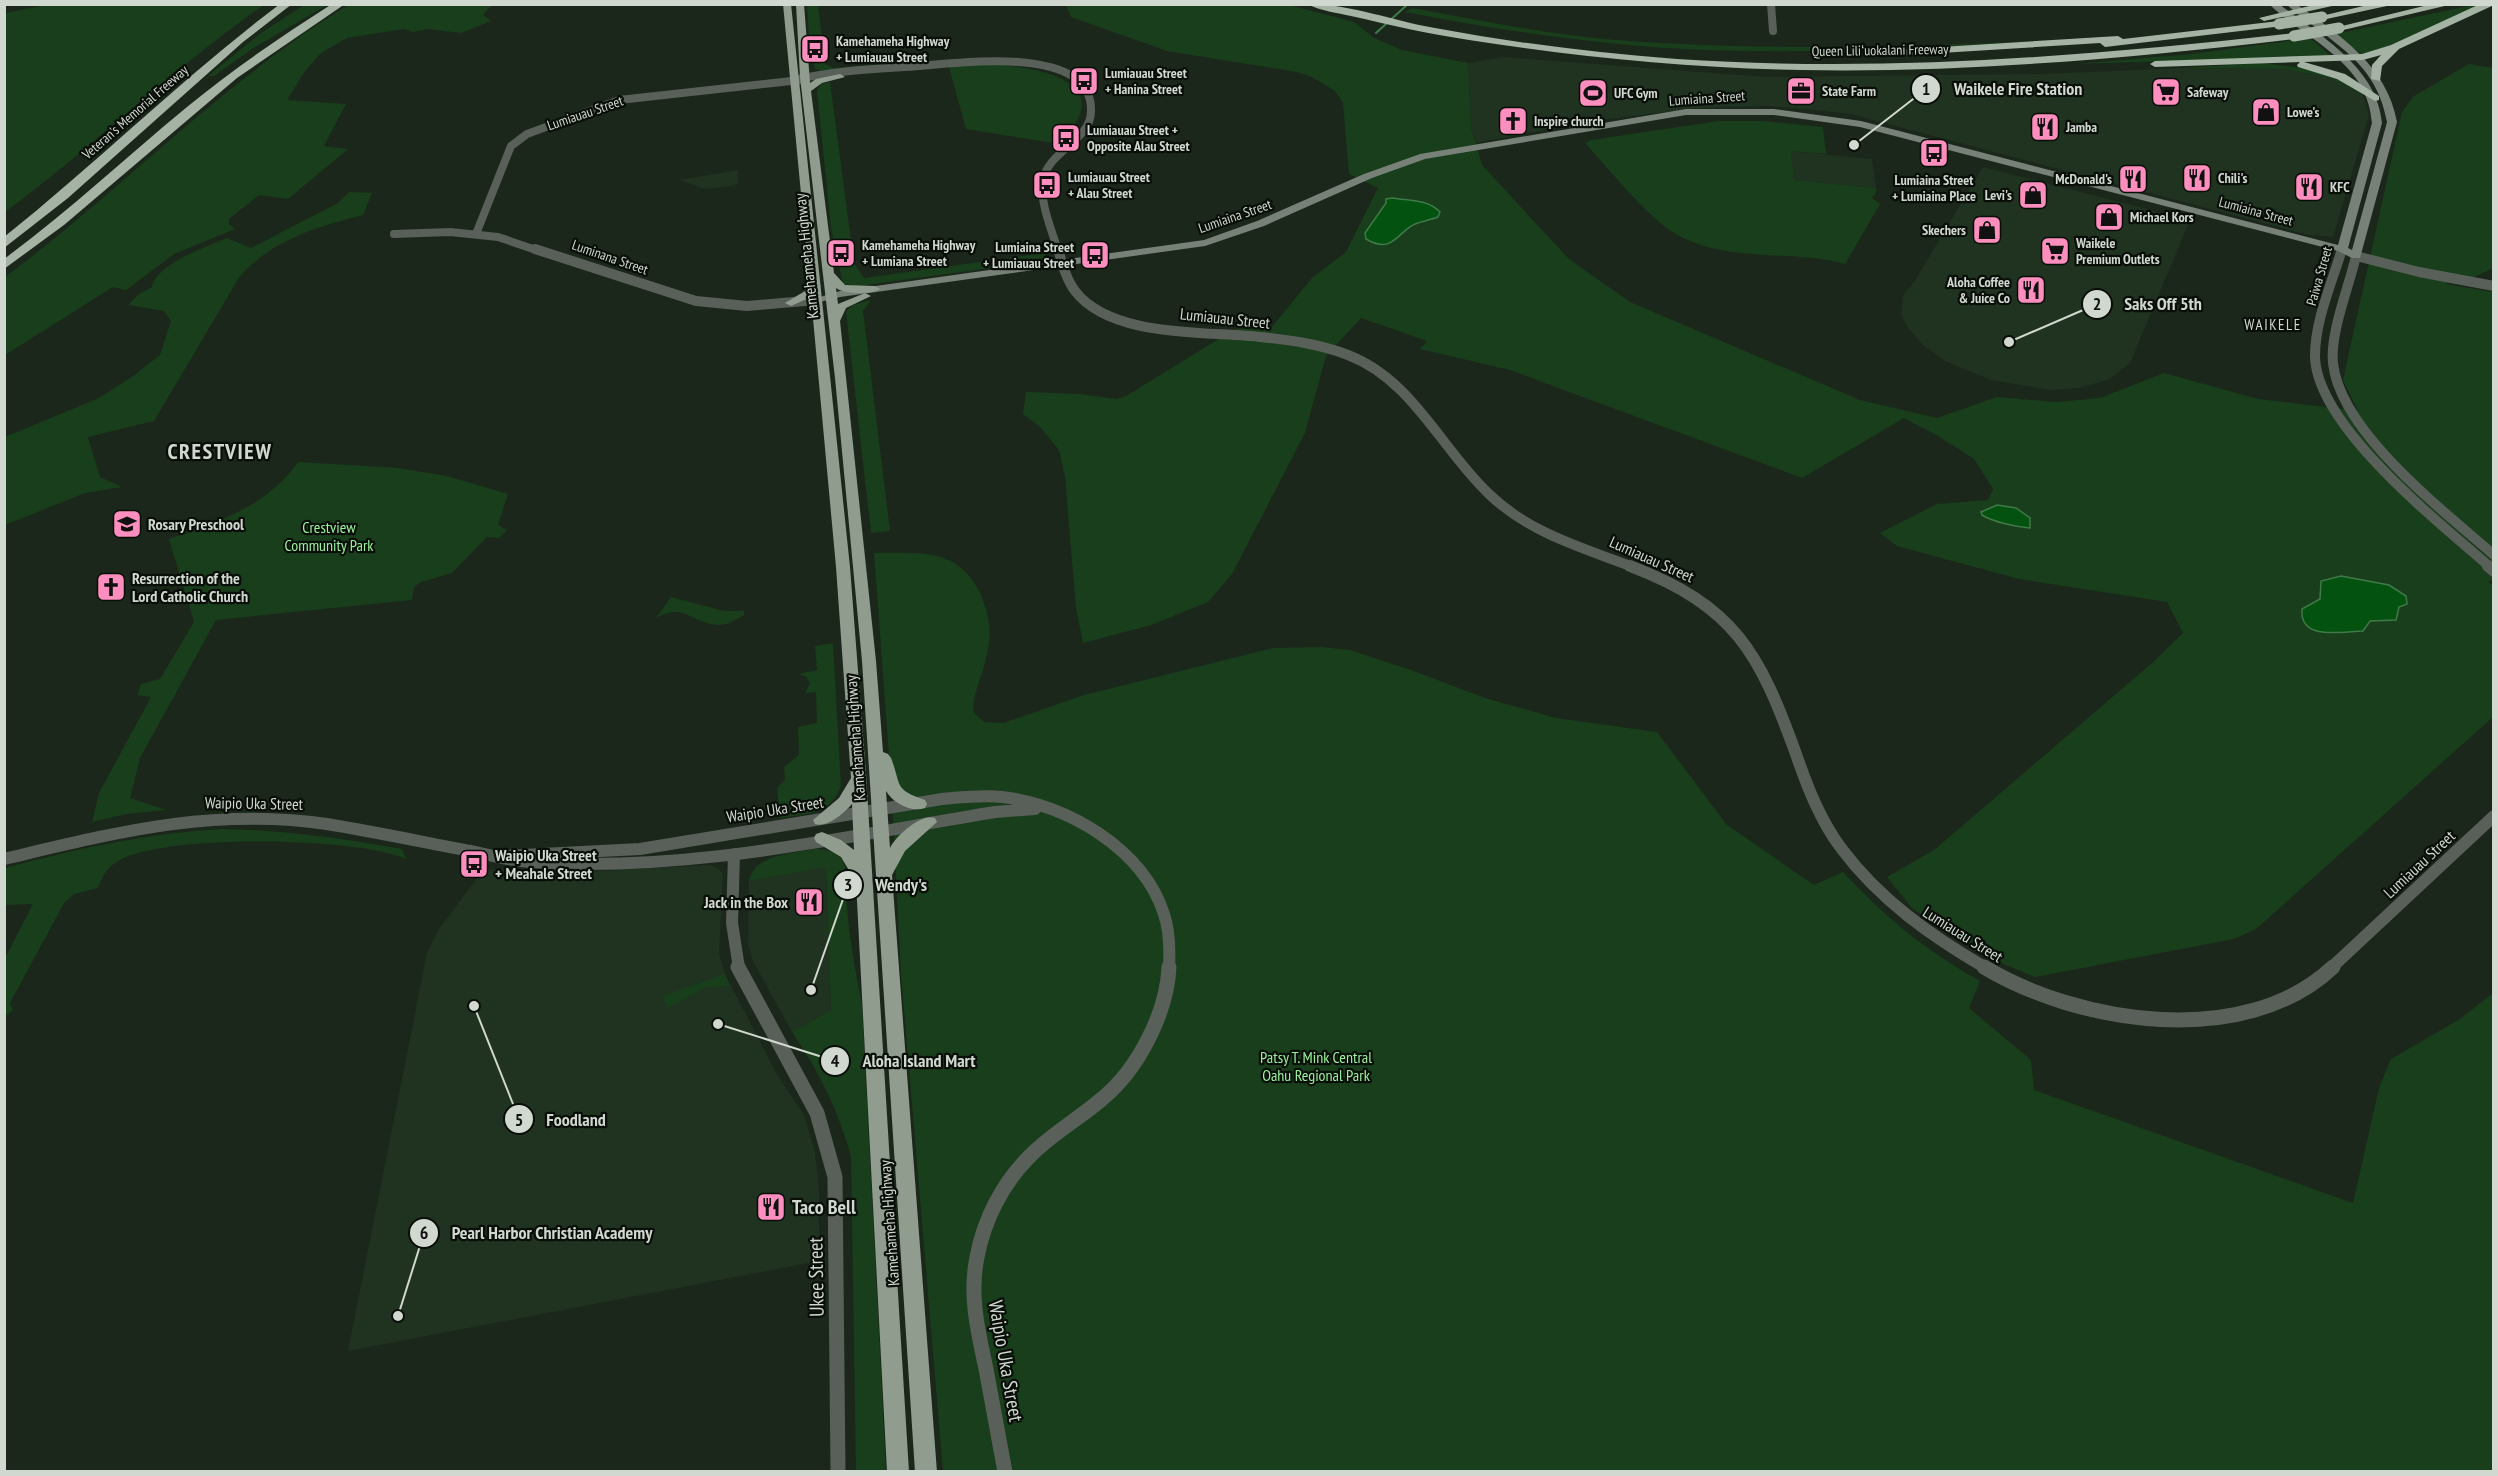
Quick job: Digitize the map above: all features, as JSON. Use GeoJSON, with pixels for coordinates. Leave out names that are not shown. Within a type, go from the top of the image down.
{"type":"FeatureCollection","features":[{"type":"Feature","properties":{"kind":"highway","name":"Veteran's Memorial Freeway"},"geometry":{"type":"LineString","coordinates":[[4,244],[171,102],[239,40],[286,4]]}},
{"type":"Feature","properties":{"kind":"highway"},"geometry":{"type":"LineString","coordinates":[[171,102],[239,45],[297,4]]}},
{"type":"Feature","properties":{"kind":"highway"},"geometry":{"type":"LineString","coordinates":[[4,258],[83,193],[207,84],[259,46],[330,4]]}},
{"type":"Feature","properties":{"kind":"highway"},"geometry":{"type":"LineString","coordinates":[[4,265],[69,217],[218,87],[274,46],[340,4]]}},
{"type":"Feature","properties":{"kind":"highway","name":"Queen Liliʻuokalani Freeway"},"geometry":{"type":"LineString","coordinates":[[1355,4],[1407,22],[1569,53],[1682,62],[1814,66],[2069,59],[2189,49],[2294,36],[2448,4]]}},
{"type":"Feature","properties":{"kind":"highway"},"geometry":{"type":"LineString","coordinates":[[2284,14],[2299,8],[2319,15],[2336,4]]}},
{"type":"Feature","properties":{"kind":"highway","name":"Queen Liliʻuokalani Freeway"},"geometry":{"type":"LineString","coordinates":[[1867,54],[2059,48],[2158,39],[2284,14],[2319,15],[2391,4]]}},
{"type":"Feature","properties":{"kind":"highway"},"geometry":{"type":"LineString","coordinates":[[1814,66],[1962,70],[2357,57],[2378,54],[2490,4]]}},
{"type":"Feature","properties":{"kind":"highway","name":"Queen Liliʻuokalani Freeway"},"geometry":{"type":"LineString","coordinates":[[1315,5],[1361,17],[1574,43],[1668,51],[1793,55]]}},
{"type":"Feature","properties":{"kind":"highway"},"geometry":{"type":"LineString","coordinates":[[2376,79],[2377,65],[2395,47]]}},
{"type":"Feature","properties":{"kind":"highway"},"geometry":{"type":"LineString","coordinates":[[2329,49],[2357,57]]}},
{"type":"Feature","properties":{"kind":"highway"},"geometry":{"type":"LineString","coordinates":[[2256,61],[2298,65],[2329,72],[2358,84],[2375,98]]}},
{"type":"Feature","properties":{"kind":"main road","name":"Kamehameha Highway"},"geometry":{"type":"LineString","coordinates":[[788,4],[793,76],[803,85],[828,273],[860,555],[885,873],[926,1472]]}},
{"type":"Feature","properties":{"kind":"main road","name":"Kamehameha Highway"},"geometry":{"type":"LineString","coordinates":[[800,4],[814,278],[843,567],[858,774],[898,1472]]}},
{"type":"Feature","properties":{"kind":"main road"},"geometry":{"type":"LineString","coordinates":[[2272,4],[2361,77],[2375,98]]}},
{"type":"Feature","properties":{"kind":"main road","name":"Paiwa Street"},"geometry":{"type":"LineString","coordinates":[[2299,8],[2319,15],[2376,79],[2388,99],[2392,122],[2356,255]]}},
{"type":"Feature","properties":{"kind":"main road"},"geometry":{"type":"LineString","coordinates":[[804,60],[811,71],[828,74]]}},
{"type":"Feature","properties":{"kind":"main road"},"geometry":{"type":"LineString","coordinates":[[779,82],[793,76]]}},
{"type":"Feature","properties":{"kind":"main road"},"geometry":{"type":"LineString","coordinates":[[779,82],[788,85],[803,85],[840,77]]}},
{"type":"Feature","properties":{"kind":"main road","name":"Paiwa Street"},"geometry":{"type":"LineString","coordinates":[[2341,252],[2377,123],[2375,98]]}},
{"type":"Feature","properties":{"kind":"main road","name":"Lumiaina Street"},"geometry":{"type":"LineString","coordinates":[[1064,266],[1174,249],[1234,235],[1385,168],[1423,156],[1686,112],[1736,110],[1799,113],[1861,124],[2356,255]]}},
{"type":"Feature","properties":{"kind":"main road","name":"Luminana Street"},"geometry":{"type":"LineString","coordinates":[[816,300],[875,289],[1064,266]]}},
{"type":"Feature","properties":{"kind":"main road","name":"Luminana Street"},"geometry":{"type":"LineString","coordinates":[[830,297],[865,296],[1064,266]]}},
{"type":"Feature","properties":{"kind":"main road"},"geometry":{"type":"LineString","coordinates":[[828,273],[842,288],[875,289]]}},
{"type":"Feature","properties":{"kind":"main road"},"geometry":{"type":"LineString","coordinates":[[791,303],[810,293],[814,278]]}},
{"type":"Feature","properties":{"kind":"main road"},"geometry":{"type":"LineString","coordinates":[[833,323],[842,306],[865,296]]}},
{"type":"Feature","properties":{"kind":"main road"},"geometry":{"type":"LineString","coordinates":[[791,303],[808,306],[818,316]]}},
{"type":"Feature","properties":{"kind":"main road"},"geometry":{"type":"LineString","coordinates":[[875,747],[885,761],[891,789],[903,800],[919,804]]}},
{"type":"Feature","properties":{"kind":"main road"},"geometry":{"type":"LineString","coordinates":[[821,820],[845,802],[855,786],[858,774]]}},
{"type":"Feature","properties":{"kind":"main road"},"geometry":{"type":"LineString","coordinates":[[885,873],[899,846],[929,822]]}},
{"type":"Feature","properties":{"kind":"main road"},"geometry":{"type":"LineString","coordinates":[[822,838],[843,848],[854,861],[865,898]]}},
{"type":"Feature","properties":{"kind":"street"},"geometry":{"type":"LineString","coordinates":[[1771,4],[1773,31]]}},
{"type":"Feature","properties":{"kind":"street","name":"Lumiauau Street"},"geometry":{"type":"LineString","coordinates":[[803,85],[828,74],[988,60],[1024,62],[1063,72],[1086,91],[1092,106],[1088,122],[1045,171],[1041,188],[1070,283],[1084,300],[1122,321],[1169,330],[1293,342],[1336,351],[1360,360],[1392,383],[1483,488],[1507,510],[1537,528],[1665,580],[1705,603],[1731,626],[1753,652],[1816,805],[1838,844],[1855,867],[1893,906],[1939,942],[1978,966],[2033,990],[2105,1012],[2165,1020],[2226,1017],[2280,1003],[2302,992],[2321,978],[2493,816]]}},
{"type":"Feature","properties":{"kind":"street","name":"Lumiauau Street"},"geometry":{"type":"LineString","coordinates":[[840,77],[923,66]]}},
{"type":"Feature","properties":{"kind":"street","name":"Lumiauau Street"},"geometry":{"type":"LineString","coordinates":[[476,234],[511,146],[528,134],[619,100],[779,82]]}},
{"type":"Feature","properties":{"kind":"street","name":"Luminana Street"},"geometry":{"type":"LineString","coordinates":[[394,234],[476,234],[516,241],[692,301],[750,307],[816,300]]}},
{"type":"Feature","properties":{"kind":"street","name":"Paiwa Street"},"geometry":{"type":"LineString","coordinates":[[2341,252],[2315,349],[2317,372],[2328,401],[2347,430],[2379,465],[2493,571]]}},
{"type":"Feature","properties":{"kind":"street","name":"Lumiaina Street"},"geometry":{"type":"LineString","coordinates":[[2356,255],[2419,272],[2493,286]]}},
{"type":"Feature","properties":{"kind":"street","name":"Paiwa Street"},"geometry":{"type":"LineString","coordinates":[[2356,255],[2334,352],[2333,365],[2342,394],[2352,414],[2386,454],[2493,555]]}},
{"type":"Feature","properties":{"kind":"street"},"geometry":{"type":"LineString","coordinates":[[2328,401],[2342,394]]}},
{"type":"Feature","properties":{"kind":"street"},"geometry":{"type":"LineString","coordinates":[[2328,401],[2352,414]]}},
{"type":"Feature","properties":{"kind":"street","name":"Waipio Uka Street"},"geometry":{"type":"LineString","coordinates":[[505,856],[534,852],[641,849],[919,804],[996,797],[1049,810],[1072,819],[1117,846],[1149,880],[1161,900],[1167,923],[1170,944],[1169,968],[1165,995],[1134,1063],[1120,1084],[1098,1104],[1045,1142],[1018,1168],[995,1202],[984,1226],[972,1278],[973,1303],[1005,1472]]}},
{"type":"Feature","properties":{"kind":"street","name":"Waipio Uka Street"},"geometry":{"type":"LineString","coordinates":[[4,859],[142,827],[237,819],[325,824],[529,862],[596,863],[734,854],[822,838],[995,812],[1049,810]]}},
{"type":"Feature","properties":{"kind":"street"},"geometry":{"type":"LineString","coordinates":[[694,839],[716,844],[734,854],[747,841],[769,829]]}},
{"type":"Feature","properties":{"kind":"street","name":"Ukee Street"},"geometry":{"type":"LineString","coordinates":[[734,854],[733,930],[737,963],[817,1109],[832,1152],[835,1177],[838,1472]]}},
{"type":"Feature","properties":{"kind":"shaded area"},"geometry":{"type":"Polygon","coordinates":[[[1503,57],[1766,77],[2039,74],[2185,68],[2284,69],[2331,78],[2363,95],[2369,115],[2333,237],[2309,235],[1850,114],[1816,110],[1768,106],[1698,108],[1592,121],[1475,143],[1471,128],[1468,63],[1503,57]]]}},
{"type":"Feature","properties":{"kind":"shaded area"},"geometry":{"type":"Polygon","coordinates":[[[1791,151],[1872,159],[1876,188],[1794,180],[1791,151]]]}},
{"type":"Feature","properties":{"kind":"shaded area","name":"Waikele Premium Outlets"},"geometry":{"type":"Polygon","coordinates":[[[1983,167],[2190,220],[2130,363],[2110,379],[2079,388],[2050,390],[1991,380],[1945,361],[1922,344],[1908,328],[1901,314],[1903,295],[1914,282],[1983,167]]]}},
{"type":"Feature","properties":{"kind":"shaded area"},"geometry":{"type":"Polygon","coordinates":[[[738,170],[738,183],[732,186],[705,189],[679,180],[738,170]]]}},
{"type":"Feature","properties":{"kind":"shaded area"},"geometry":{"type":"Polygon","coordinates":[[[1386,199],[1424,203],[1440,212],[1438,217],[1415,224],[1389,243],[1383,245],[1366,239],[1365,233],[1386,203],[1386,199]]]}},
{"type":"Feature","properties":{"kind":"shaded area"},"geometry":{"type":"Polygon","coordinates":[[[1997,505],[2016,508],[2030,518],[2030,528],[2005,524],[1982,515],[1981,512],[1997,505]]]}},
{"type":"Feature","properties":{"kind":"shaded area"},"geometry":{"type":"Polygon","coordinates":[[[2341,576],[2389,585],[2406,596],[2407,604],[2399,607],[2396,620],[2370,621],[2363,631],[2335,633],[2315,630],[2303,619],[2302,609],[2320,599],[2321,581],[2341,576]]]}},
{"type":"Feature","properties":{"kind":"shaded area"},"geometry":{"type":"Polygon","coordinates":[[[710,865],[718,868],[723,874],[719,953],[725,974],[776,1073],[804,1115],[815,1152],[819,1189],[819,1261],[348,1351],[427,953],[439,929],[484,869],[580,872],[710,865]]]}},
{"type":"Feature","properties":{"kind":"shaded area"},"geometry":{"type":"Polygon","coordinates":[[[826,866],[831,1010],[792,1032],[753,961],[748,944],[749,881],[826,866]]]}},
{"type":"Feature","properties":{"kind":"green space"},"geometry":{"type":"Polygon","coordinates":[[[51,4],[264,5],[230,29],[5,212],[5,13],[51,4]]]}},
{"type":"Feature","properties":{"kind":"green space"},"geometry":{"type":"Polygon","coordinates":[[[350,4],[492,5],[483,15],[491,21],[461,33],[427,29],[413,32],[404,29],[347,38],[321,53],[305,71],[287,100],[346,104],[324,146],[348,149],[288,199],[259,195],[229,219],[229,224],[235,229],[174,254],[126,290],[113,287],[5,355],[5,277],[91,208],[216,101],[304,34],[350,4]]]}},
{"type":"Feature","properties":{"kind":"green space"},"geometry":{"type":"Polygon","coordinates":[[[304,5],[327,5],[252,49],[214,76],[208,76],[261,33],[304,5]]]}},
{"type":"Feature","properties":{"kind":"green space"},"geometry":{"type":"Polygon","coordinates":[[[807,5],[818,5],[825,64],[834,68],[904,62],[913,57],[914,61],[822,71],[815,69],[810,48],[807,5]]]}},
{"type":"Feature","properties":{"kind":"green space"},"geometry":{"type":"Polygon","coordinates":[[[1066,5],[1289,5],[1354,22],[1374,38],[1402,50],[1468,63],[1471,128],[1482,165],[1569,259],[1630,302],[1860,400],[1937,418],[1997,397],[2056,402],[2100,398],[2164,373],[2258,399],[2358,411],[2343,380],[2402,112],[2414,96],[2469,64],[2493,68],[2493,268],[2472,278],[2445,284],[2493,292],[2494,580],[2488,581],[2494,587],[2493,717],[2256,929],[2234,939],[2035,977],[1999,962],[1936,925],[1912,908],[1887,877],[1934,850],[2152,663],[2183,633],[2167,602],[2019,579],[1897,546],[1880,533],[1937,504],[1988,500],[1993,489],[1974,459],[1904,418],[1802,478],[1510,370],[1420,349],[1427,341],[1361,318],[1326,356],[1305,433],[1232,574],[1208,602],[1151,625],[1083,643],[1076,608],[1065,477],[1059,450],[1040,427],[1023,414],[1026,392],[1080,394],[1116,399],[1126,396],[1235,329],[1271,328],[1312,278],[1346,252],[1378,188],[1349,174],[1343,103],[1335,91],[1310,76],[1167,51],[1071,17],[1066,5]]]}},
{"type":"Feature","properties":{"kind":"green space"},"geometry":{"type":"Polygon","coordinates":[[[2473,5],[2487,5],[2383,51],[2362,55],[2336,34],[2473,5]]]}},
{"type":"Feature","properties":{"kind":"green space"},"geometry":{"type":"Polygon","coordinates":[[[1412,8],[1574,36],[1681,44],[1842,47],[2056,40],[1910,48],[1812,51],[1666,48],[1535,34],[1405,12],[1412,8]]]}},
{"type":"Feature","properties":{"kind":"green space"},"geometry":{"type":"Polygon","coordinates":[[[2310,38],[2331,56],[2075,64],[2191,54],[2310,38]]]}},
{"type":"Feature","properties":{"kind":"green space"},"geometry":{"type":"Polygon","coordinates":[[[2262,63],[2319,70],[2361,91],[2363,95],[2331,78],[2284,69],[2185,68],[2262,63]]]}},
{"type":"Feature","properties":{"kind":"green space"},"geometry":{"type":"Polygon","coordinates":[[[979,64],[1022,68],[1044,72],[1062,79],[1076,90],[1082,103],[1077,121],[1059,144],[966,129],[949,67],[979,64]]]}},
{"type":"Feature","properties":{"kind":"green space"},"geometry":{"type":"Polygon","coordinates":[[[830,82],[854,263],[864,278],[1045,253],[1044,259],[858,286],[843,284],[831,228],[817,91],[821,84],[830,82]]]}},
{"type":"Feature","properties":{"kind":"green space"},"geometry":{"type":"Polygon","coordinates":[[[1719,121],[1764,121],[1823,127],[1826,154],[1791,151],[1794,180],[1876,188],[1876,193],[1872,198],[1880,204],[1845,264],[1802,257],[1734,252],[1691,241],[1671,231],[1650,214],[1585,143],[1591,140],[1719,121]]]}},
{"type":"Feature","properties":{"kind":"green space"},"geometry":{"type":"Polygon","coordinates":[[[349,192],[372,193],[363,215],[297,236],[267,253],[240,276],[154,421],[88,437],[100,477],[122,487],[85,493],[5,525],[5,437],[99,398],[160,355],[171,321],[164,311],[128,305],[139,294],[152,287],[162,271],[183,257],[227,238],[251,248],[338,203],[349,192]]]}},
{"type":"Feature","properties":{"kind":"green space"},"geometry":{"type":"Polygon","coordinates":[[[871,300],[863,311],[890,531],[871,533],[846,311],[853,305],[871,300]]]}},
{"type":"Feature","properties":{"kind":"green space","name":"Crestview Community Park"},"geometry":{"type":"Polygon","coordinates":[[[298,462],[398,468],[447,476],[508,494],[498,525],[507,530],[499,538],[487,537],[452,573],[421,582],[414,587],[412,600],[216,620],[140,758],[130,798],[166,810],[127,814],[92,822],[99,793],[151,697],[137,695],[141,684],[160,679],[194,622],[169,539],[240,511],[272,490],[298,462]]]}},
{"type":"Feature","properties":{"kind":"green space","name":"Patsy T. Mink Central Oahu Regional Park"},"geometry":{"type":"Polygon","coordinates":[[[874,553],[936,556],[961,568],[972,579],[981,595],[989,628],[987,656],[973,707],[974,713],[984,722],[1004,723],[1084,695],[1273,648],[1322,647],[1350,650],[1488,699],[1556,718],[1657,732],[1727,825],[1814,885],[1843,872],[1907,932],[1941,957],[1980,981],[1969,1008],[2031,1060],[2034,1090],[2353,1203],[2379,1088],[2391,1059],[2460,1019],[2493,993],[2493,1471],[943,1471],[901,973],[892,795],[874,553]]]}},
{"type":"Feature","properties":{"kind":"green space"},"geometry":{"type":"Polygon","coordinates":[[[671,597],[724,611],[744,611],[744,615],[721,625],[674,612],[656,618],[671,597]]]}},
{"type":"Feature","properties":{"kind":"green space"},"geometry":{"type":"Polygon","coordinates":[[[833,643],[841,785],[832,802],[825,807],[809,813],[780,818],[777,788],[785,780],[784,767],[799,755],[798,727],[817,723],[816,692],[805,693],[810,683],[806,677],[799,674],[817,670],[815,646],[833,643]]]}},
{"type":"Feature","properties":{"kind":"green space"},"geometry":{"type":"Polygon","coordinates":[[[222,829],[290,833],[379,845],[402,849],[406,859],[347,846],[218,842],[143,852],[120,860],[106,872],[98,888],[74,894],[64,903],[10,1003],[13,1010],[5,1017],[5,958],[33,904],[5,905],[5,868],[112,843],[167,834],[222,829]]]}},
{"type":"Feature","properties":{"kind":"green space"},"geometry":{"type":"Polygon","coordinates":[[[814,849],[834,853],[843,861],[850,936],[862,1005],[886,1471],[856,1471],[851,1156],[827,1091],[792,1032],[831,1010],[826,867],[749,881],[752,872],[766,860],[814,849]]]}},
{"type":"Feature","properties":{"kind":"green space"},"geometry":{"type":"Polygon","coordinates":[[[725,974],[730,986],[707,987],[668,1008],[662,996],[725,974]]]}},
{"type":"Feature","properties":{"kind":"waterway"},"geometry":{"type":"LineString","coordinates":[[1376,33],[1408,4]]}},
{"type":"Feature","properties":{"kind":"place","name":"Kamehameha Highway + Lumiauau Street"},"geometry":{"type":"Point","coordinates":[815,49]}},
{"type":"Feature","properties":{"kind":"place","name":"Lumiauau Street + Hanina Street"},"geometry":{"type":"Point","coordinates":[1084,81]}},
{"type":"Feature","properties":{"kind":"place","name":"State Farm"},"geometry":{"type":"Point","coordinates":[1801,91]}},
{"type":"Feature","properties":{"kind":"place","name":"Safeway"},"geometry":{"type":"Point","coordinates":[2166,92]}},
{"type":"Feature","properties":{"kind":"place","name":"UFC Gym"},"geometry":{"type":"Point","coordinates":[1593,93]}},
{"type":"Feature","properties":{"kind":"place","name":"Lowe's"},"geometry":{"type":"Point","coordinates":[2266,112]}},
{"type":"Feature","properties":{"kind":"place","name":"Inspire church"},"geometry":{"type":"Point","coordinates":[1513,121]}},
{"type":"Feature","properties":{"kind":"place","name":"Jamba"},"geometry":{"type":"Point","coordinates":[2045,127]}},
{"type":"Feature","properties":{"kind":"place","name":"Lumiauau Street + Opposite Alau Street"},"geometry":{"type":"Point","coordinates":[1066,138]}},
{"type":"Feature","properties":{"kind":"place","name":"Waikele Fire Station"},"geometry":{"type":"Point","coordinates":[1854,145]}},
{"type":"Feature","properties":{"kind":"place","name":"Lumiaina Street + Lumiaina Place"},"geometry":{"type":"Point","coordinates":[1934,153]}},
{"type":"Feature","properties":{"kind":"place","name":"Chili's"},"geometry":{"type":"Point","coordinates":[2197,178]}},
{"type":"Feature","properties":{"kind":"place","name":"McDonald's"},"geometry":{"type":"Point","coordinates":[2133,179]}},
{"type":"Feature","properties":{"kind":"place","name":"Lumiauau Street + Alau Street"},"geometry":{"type":"Point","coordinates":[1047,185]}},
{"type":"Feature","properties":{"kind":"place","name":"KFC"},"geometry":{"type":"Point","coordinates":[2309,187]}},
{"type":"Feature","properties":{"kind":"place","name":"Levi's"},"geometry":{"type":"Point","coordinates":[2033,195]}},
{"type":"Feature","properties":{"kind":"place","name":"Michael Kors"},"geometry":{"type":"Point","coordinates":[2109,217]}},
{"type":"Feature","properties":{"kind":"place","name":"Skechers"},"geometry":{"type":"Point","coordinates":[1987,230]}},
{"type":"Feature","properties":{"kind":"place","name":"Waikele Premium Outlets"},"geometry":{"type":"Point","coordinates":[2055,251]}},
{"type":"Feature","properties":{"kind":"place","name":"Kamehameha Highway + Lumiana Street"},"geometry":{"type":"Point","coordinates":[841,253]}},
{"type":"Feature","properties":{"kind":"place","name":"Lumiaina Street + Lumiauau Street"},"geometry":{"type":"Point","coordinates":[1095,255]}},
{"type":"Feature","properties":{"kind":"place","name":"Aloha Coffee & Juice Co"},"geometry":{"type":"Point","coordinates":[2031,290]}},
{"type":"Feature","properties":{"kind":"place","name":"Saks Off 5th"},"geometry":{"type":"Point","coordinates":[2009,342]}},
{"type":"Feature","properties":{"kind":"place","name":"Rosary Preschool"},"geometry":{"type":"Point","coordinates":[127,524]}},
{"type":"Feature","properties":{"kind":"place","name":"Resurrection of the Lord Catholic Church"},"geometry":{"type":"Point","coordinates":[111,587]}},
{"type":"Feature","properties":{"kind":"place","name":"Waipio Uka Street + Meahale Street"},"geometry":{"type":"Point","coordinates":[474,864]}},
{"type":"Feature","properties":{"kind":"place","name":"Jack in the Box"},"geometry":{"type":"Point","coordinates":[809,902]}},
{"type":"Feature","properties":{"kind":"place","name":"Wendy's"},"geometry":{"type":"Point","coordinates":[811,990]}},
{"type":"Feature","properties":{"kind":"place","name":"Foodland"},"geometry":{"type":"Point","coordinates":[474,1006]}},
{"type":"Feature","properties":{"kind":"place","name":"Aloha Island Mart"},"geometry":{"type":"Point","coordinates":[718,1024]}},
{"type":"Feature","properties":{"kind":"place","name":"Taco Bell"},"geometry":{"type":"Point","coordinates":[771,1207]}},
{"type":"Feature","properties":{"kind":"place","name":"Pearl Harbor Christian Academy"},"geometry":{"type":"Point","coordinates":[398,1316]}},
{"type":"Feature","properties":{"kind":"district","name":"WAIKELE"},"geometry":{"type":"Point","coordinates":[2273,325]}},
{"type":"Feature","properties":{"kind":"district","name":"CRESTVIEW"},"geometry":{"type":"Point","coordinates":[220,451]}}]}
